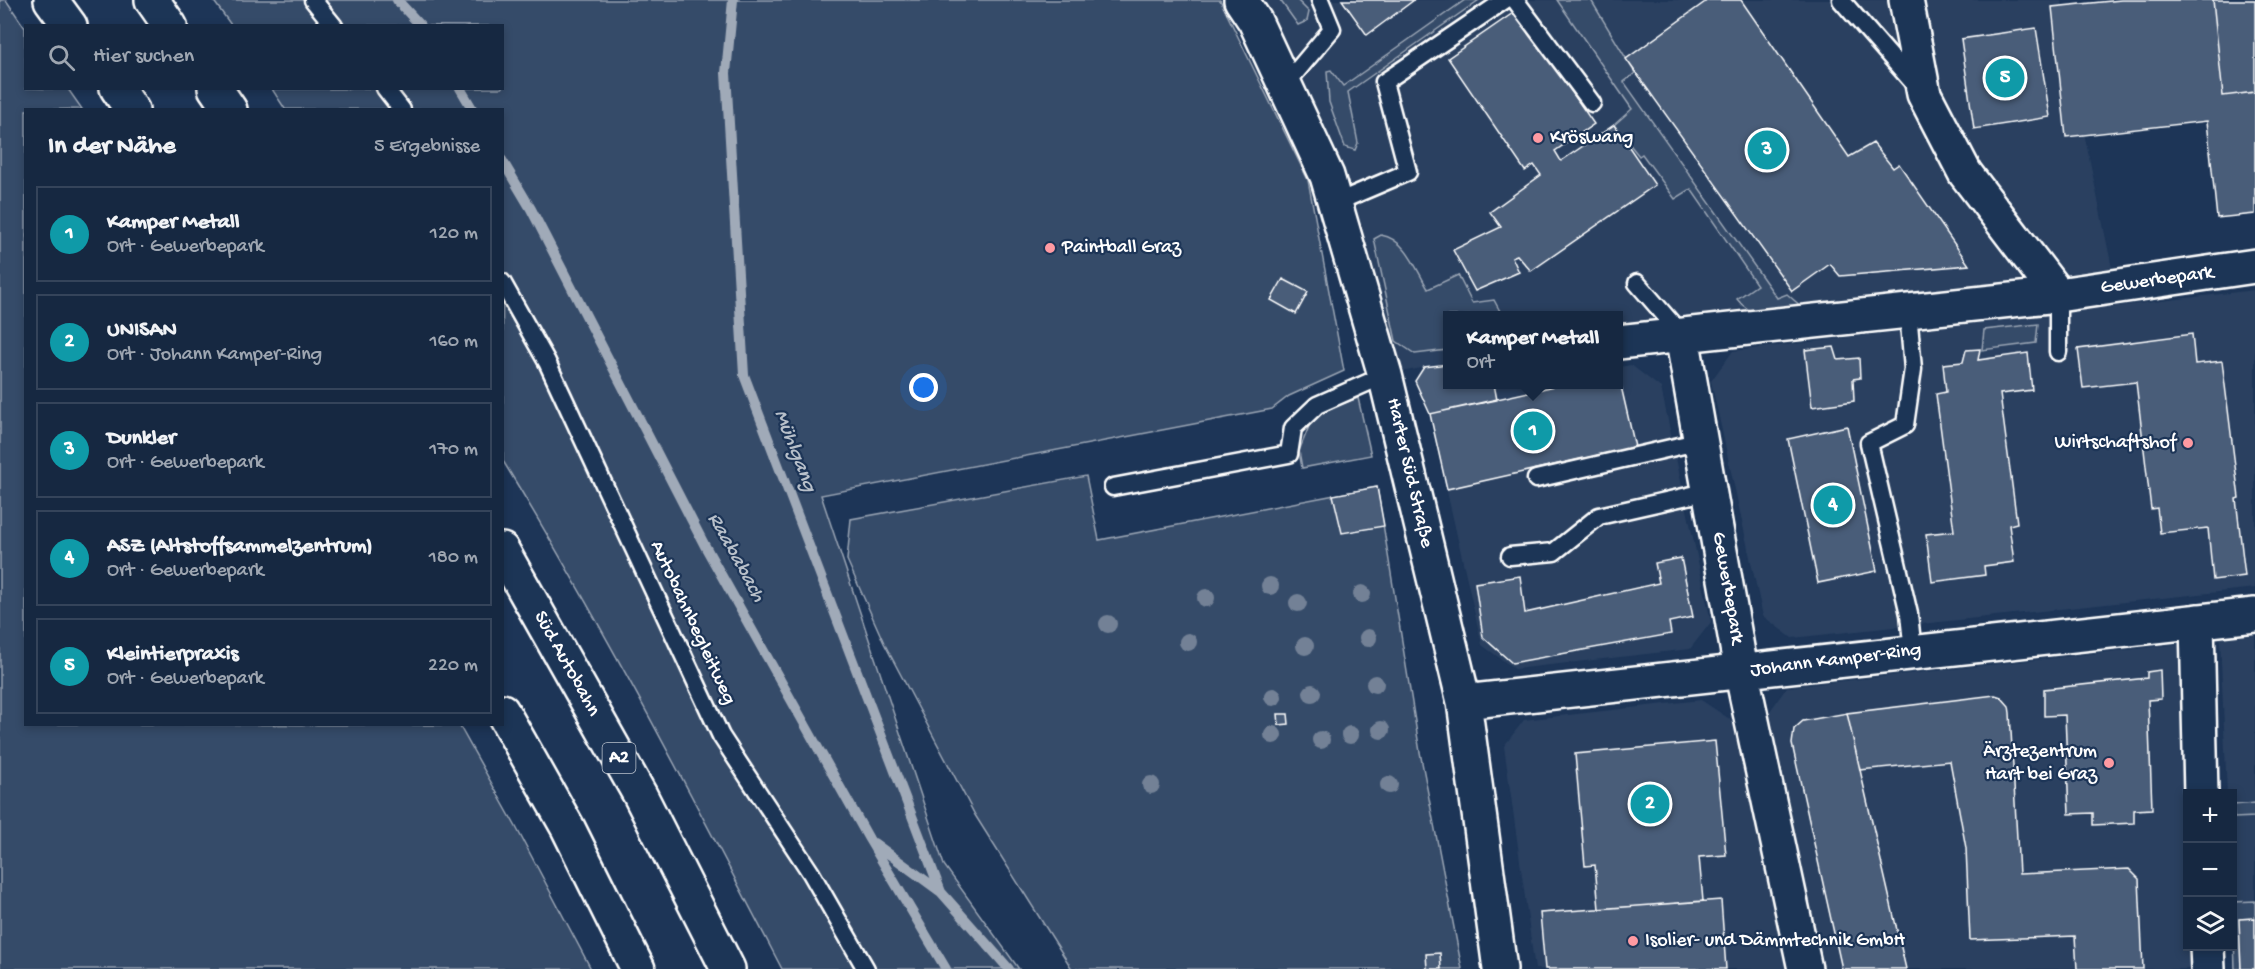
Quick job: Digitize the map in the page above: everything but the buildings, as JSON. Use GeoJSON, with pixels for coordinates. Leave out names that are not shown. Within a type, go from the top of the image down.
{"type":"FeatureCollection","features":[{"type":"Feature","properties":{"kind":"main road"},"geometry":{"type":"LineString","coordinates":[[51,0],[69,24]]}},
{"type":"Feature","properties":{"kind":"main road"},"geometry":{"type":"LineString","coordinates":[[152,0],[169,24]]}},
{"type":"Feature","properties":{"kind":"main road","name":"Harter Süd Straße"},"geometry":{"type":"LineString","coordinates":[[1241,0],[1255,21],[1327,176],[1386,375],[1464,702],[1500,969]]}},
{"type":"Feature","properties":{"kind":"main road"},"geometry":{"type":"LineString","coordinates":[[1906,0],[1924,94],[1965,173],[2058,296]]}},
{"type":"Feature","properties":{"kind":"main road"},"geometry":{"type":"LineString","coordinates":[[118,90],[131,108]]}},
{"type":"Feature","properties":{"kind":"main road"},"geometry":{"type":"LineString","coordinates":[[216,90],[229,108]]}},
{"type":"Feature","properties":{"kind":"main road","name":"Gewerbepark"},"geometry":{"type":"LineString","coordinates":[[1623,342],[2058,296],[2255,267]]}},
{"type":"Feature","properties":{"kind":"main road","name":"Gewerbepark"},"geometry":{"type":"LineString","coordinates":[[1464,702],[1742,670],[1682,336]]}},
{"type":"Feature","properties":{"kind":"main road","name":"Süd Autobahn"},"geometry":{"type":"LineString","coordinates":[[504,554],[640,795],[729,969]]}},
{"type":"Feature","properties":{"kind":"main road","name":"Johann Kamper-Ring"},"geometry":{"type":"LineString","coordinates":[[1805,969],[1742,670],[2255,615]]}},
{"type":"Feature","properties":{"kind":"main road"},"geometry":{"type":"LineString","coordinates":[[2197,621],[2201,789]]}},
{"type":"Feature","properties":{"kind":"main road"},"geometry":{"type":"LineString","coordinates":[[504,715],[568,828],[638,969]]}},
{"type":"Feature","properties":{"kind":"main road"},"geometry":{"type":"LineString","coordinates":[[2207,951],[2208,969]]}},
{"type":"Feature","properties":{"kind":"lane"},"geometry":{"type":"LineString","coordinates":[[313,0],[332,24]]}},
{"type":"Feature","properties":{"kind":"lane"},"geometry":{"type":"LineString","coordinates":[[1285,85],[1332,29],[1320,0]]}},
{"type":"Feature","properties":{"kind":"lane"},"geometry":{"type":"LineString","coordinates":[[1335,203],[1408,172],[1384,81],[1505,0]]}},
{"type":"Feature","properties":{"kind":"lane"},"geometry":{"type":"LineString","coordinates":[[1515,0],[1592,103]]}},
{"type":"Feature","properties":{"kind":"lane"},"geometry":{"type":"LineString","coordinates":[[1841,0],[1924,94]]}},
{"type":"Feature","properties":{"kind":"lane"},"geometry":{"type":"LineString","coordinates":[[387,90],[400,108]]}},
{"type":"Feature","properties":{"kind":"lane"},"geometry":{"type":"LineString","coordinates":[[1637,283],[1682,336]]}},
{"type":"Feature","properties":{"kind":"lane","name":"Autobahnbegleitweg"},"geometry":{"type":"LineString","coordinates":[[504,286],[546,362],[721,736],[811,873],[866,969]]}},
{"type":"Feature","properties":{"kind":"lane"},"geometry":{"type":"LineString","coordinates":[[2058,296],[2058,352]]}},
{"type":"Feature","properties":{"kind":"lane"},"geometry":{"type":"LineString","coordinates":[[1908,312],[1913,369],[1905,425],[1869,443],[1909,615],[1913,652]]}},
{"type":"Feature","properties":{"kind":"lane"},"geometry":{"type":"LineString","coordinates":[[1113,487],[1289,454],[1293,428],[1317,405],[1386,375]]}},
{"type":"Feature","properties":{"kind":"lane"},"geometry":{"type":"LineString","coordinates":[[1536,479],[1701,441]]}},
{"type":"Feature","properties":{"kind":"lane"},"geometry":{"type":"LineString","coordinates":[[1510,556],[1554,552],[1599,516],[1710,491]]}},
{"type":"Feature","properties":{"kind":"shaded area"},"geometry":{"type":"Polygon","coordinates":[[[0,0],[6,0],[24,27],[24,90],[69,90],[81,108],[24,108],[24,726],[460,726],[591,969],[0,969],[0,0]]]}},
{"type":"Feature","properties":{"kind":"shaded area"},"geometry":{"type":"Polygon","coordinates":[[[213,0],[1220,0],[1308,180],[1344,371],[1289,396],[1272,409],[821,495],[944,865],[1019,969],[782,969],[612,649],[504,463],[504,108],[284,108],[273,90],[504,90],[504,24],[230,24],[213,0]]]}},
{"type":"Feature","properties":{"kind":"shaded area"},"geometry":{"type":"Polygon","coordinates":[[[1241,0],[2061,0],[2065,41],[2113,273],[1623,341],[1623,311],[1443,311],[1443,364],[1385,375],[1335,203],[1241,0]]]}},
{"type":"Feature","properties":{"kind":"shaded area"},"geometry":{"type":"Polygon","coordinates":[[[1280,0],[1297,0],[1309,12],[1307,21],[1298,25],[1280,0]]]}},
{"type":"Feature","properties":{"kind":"shaded area"},"geometry":{"type":"Polygon","coordinates":[[[1465,0],[1479,0],[1348,92],[1358,143],[1355,150],[1345,147],[1329,102],[1327,71],[1331,70],[1343,86],[1465,0]]]}},
{"type":"Feature","properties":{"kind":"shaded area"},"geometry":{"type":"Polygon","coordinates":[[[1557,0],[1591,0],[1635,73],[1624,82],[1777,298],[1787,294],[1803,308],[1776,313],[1759,313],[1751,311],[1737,299],[1757,285],[1691,189],[1675,199],[1642,154],[1639,156],[1614,125],[1632,109],[1557,0]]]}},
{"type":"Feature","properties":{"kind":"shaded area"},"geometry":{"type":"Polygon","coordinates":[[[1381,235],[1397,242],[1409,256],[1428,289],[1458,275],[1472,303],[1494,300],[1500,311],[1443,311],[1443,350],[1415,354],[1396,341],[1374,239],[1381,235]]]}},
{"type":"Feature","properties":{"kind":"shaded area"},"geometry":{"type":"Polygon","coordinates":[[[2255,290],[2255,588],[1792,638],[1763,616],[1711,381],[1733,351],[2255,290]]]}},
{"type":"Feature","properties":{"kind":"shaded area"},"geometry":{"type":"Polygon","coordinates":[[[2038,324],[2036,343],[1982,350],[1984,330],[2038,324]]]}},
{"type":"Feature","properties":{"kind":"shaded area"},"geometry":{"type":"Polygon","coordinates":[[[1631,365],[1661,388],[1711,622],[1690,649],[1515,669],[1482,645],[1430,417],[1450,389],[1623,389],[1623,366],[1631,365]]]}},
{"type":"Feature","properties":{"kind":"shaded area"},"geometry":{"type":"Polygon","coordinates":[[[1358,398],[1371,455],[1302,468],[1299,451],[1310,424],[1325,410],[1358,398]]]}},
{"type":"Feature","properties":{"kind":"shaded area"},"geometry":{"type":"Polygon","coordinates":[[[1086,476],[1099,540],[1377,487],[1420,752],[1462,969],[1072,969],[975,815],[884,643],[847,560],[851,519],[1086,476]]]}},
{"type":"Feature","properties":{"kind":"shaded area"},"geometry":{"type":"Polygon","coordinates":[[[2255,635],[2255,969],[2235,969],[2237,789],[2227,789],[2220,638],[2255,635]]]}},
{"type":"Feature","properties":{"kind":"shaded area"},"geometry":{"type":"Polygon","coordinates":[[[2180,644],[2186,789],[2183,789],[2183,951],[2194,951],[2195,969],[1822,969],[1768,714],[1787,687],[2180,644]]]}},
{"type":"Feature","properties":{"kind":"shaded area"},"geometry":{"type":"Polygon","coordinates":[[[1701,700],[1734,722],[1786,969],[1535,969],[1504,746],[1524,720],[1701,700]]]}},
{"type":"Feature","properties":{"kind":"shaded area"},"geometry":{"type":"Polygon","coordinates":[[[2255,803],[2255,817],[2237,818],[2237,805],[2255,803]]]}},
{"type":"Feature","properties":{"kind":"shaded area"},"geometry":{"type":"Polygon","coordinates":[[[2255,901],[2255,918],[2239,919],[2241,969],[2235,969],[2237,902],[2255,901]]]}},
{"type":"Feature","properties":{"kind":"waterway","name":"Raababach"},"geometry":{"type":"LineString","coordinates":[[397,0],[419,24]]}},
{"type":"Feature","properties":{"kind":"waterway","name":"Mühlgang"},"geometry":{"type":"LineString","coordinates":[[733,0],[726,73],[744,375],[941,892]]}},
{"type":"Feature","properties":{"kind":"waterway","name":"Raababach"},"geometry":{"type":"LineString","coordinates":[[461,90],[472,108]]}},
{"type":"Feature","properties":{"kind":"waterway","name":"Raababach"},"geometry":{"type":"LineString","coordinates":[[504,163],[531,209],[705,546],[869,839],[946,969]]}},
{"type":"Feature","properties":{"kind":"waterway"},"geometry":{"type":"LineString","coordinates":[[874,843],[941,892],[1009,969]]}},
{"type":"Feature","properties":{"kind":"place","name":"Kleintierpraxis"},"geometry":{"type":"Point","coordinates":[2005,78]}},
{"type":"Feature","properties":{"kind":"place","name":"Kröswang"},"geometry":{"type":"Point","coordinates":[1538,138]}},
{"type":"Feature","properties":{"kind":"place","name":"Dunkler"},"geometry":{"type":"Point","coordinates":[1767,150]}},
{"type":"Feature","properties":{"kind":"place","name":"Paintball Graz"},"geometry":{"type":"Point","coordinates":[1050,248]}},
{"type":"Feature","properties":{"kind":"place","name":"Kamper Metall"},"geometry":{"type":"Point","coordinates":[1533,431]}},
{"type":"Feature","properties":{"kind":"place","name":"Wirtschaftshof"},"geometry":{"type":"Point","coordinates":[2188,443]}},
{"type":"Feature","properties":{"kind":"place","name":"ASZ (Altstoffsammelzentrum)"},"geometry":{"type":"Point","coordinates":[1833,505]}},
{"type":"Feature","properties":{"kind":"place","name":"Ärztezentrum Hart bei Graz"},"geometry":{"type":"Point","coordinates":[2109,763]}},
{"type":"Feature","properties":{"kind":"place","name":"UNISAN"},"geometry":{"type":"Point","coordinates":[1650,804]}},
{"type":"Feature","properties":{"kind":"place","name":"Isolier- und Dämmtechnik GmbH"},"geometry":{"type":"Point","coordinates":[1633,941]}}]}
